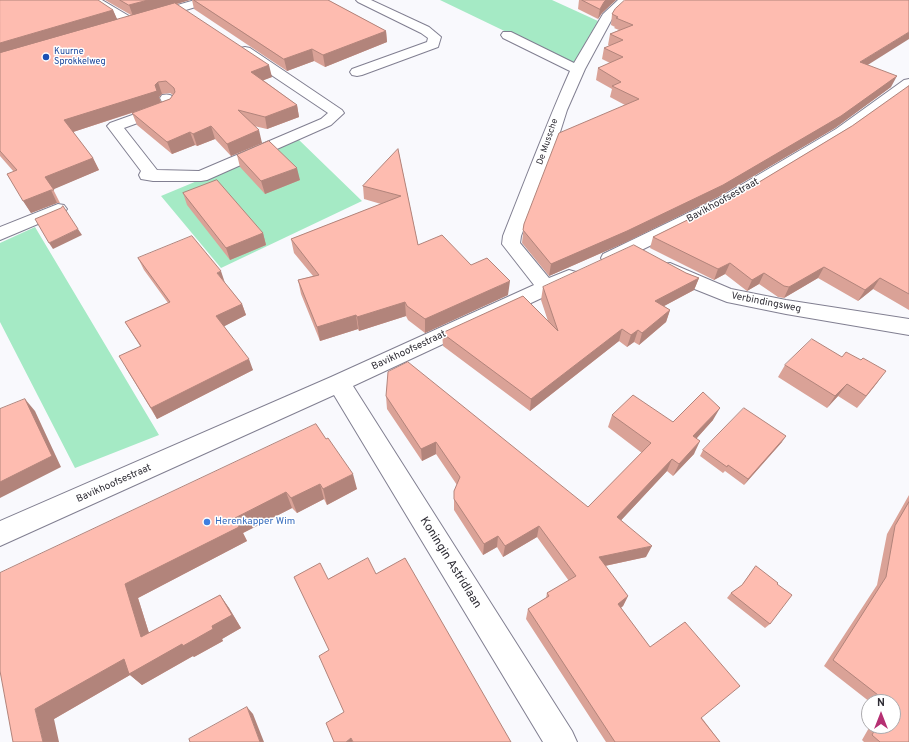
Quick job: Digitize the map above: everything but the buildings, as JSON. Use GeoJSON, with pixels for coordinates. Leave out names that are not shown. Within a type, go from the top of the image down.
{"type":"FeatureCollection","features":[{"type":"Feature","properties":{"kind":"street"},"geometry":{"type":"LineString","coordinates":[[94,0],[130,22]]}},
{"type":"Feature","properties":{"kind":"street"},"geometry":{"type":"LineString","coordinates":[[116,27],[208,0]]}},
{"type":"Feature","properties":{"kind":"street"},"geometry":{"type":"LineString","coordinates":[[357,72],[433,44],[435,37],[424,30],[362,0]]}},
{"type":"Feature","properties":{"kind":"street","name":"De Mussche"},"geometry":{"type":"LineString","coordinates":[[546,287],[511,244],[512,236],[547,148],[560,110],[578,68],[607,17],[625,0]]}},
{"type":"Feature","properties":{"kind":"street"},"geometry":{"type":"LineString","coordinates":[[181,8],[194,16]]}},
{"type":"Feature","properties":{"kind":"street"},"geometry":{"type":"LineString","coordinates":[[507,35],[571,67],[578,68]]}},
{"type":"Feature","properties":{"kind":"street"},"geometry":{"type":"LineString","coordinates":[[167,98],[172,104],[168,107],[115,126],[150,176],[201,176],[326,122],[337,113],[233,43]]}},
{"type":"Feature","properties":{"kind":"street","name":"Bavikhoofsestraat"},"geometry":{"type":"LineString","coordinates":[[0,534],[338,383],[632,248],[725,202],[841,132],[909,82]]}},
{"type":"Feature","properties":{"kind":"street"},"geometry":{"type":"LineString","coordinates":[[0,234],[58,208]]}},
{"type":"Feature","properties":{"kind":"street","name":"Verbindingsweg"},"geometry":{"type":"LineString","coordinates":[[632,248],[689,279],[727,295],[786,307],[909,327]]}},
{"type":"Feature","properties":{"kind":"street","name":"Koningin Astridlaan"},"geometry":{"type":"LineString","coordinates":[[338,383],[562,742]]}},
{"type":"Feature","properties":{"kind":"green space"},"geometry":{"type":"Polygon","coordinates":[[[440,0],[552,0],[598,21],[573,64],[440,0]]]}},
{"type":"Feature","properties":{"kind":"green space"},"geometry":{"type":"Polygon","coordinates":[[[298,139],[362,201],[221,268],[161,196],[298,139]]]}},
{"type":"Feature","properties":{"kind":"green space"},"geometry":{"type":"Polygon","coordinates":[[[35,227],[159,435],[75,468],[0,322],[0,243],[35,227]]]}},
{"type":"Feature","properties":{"kind":"place","name":"Kuurne Sprokkelweg"},"geometry":{"type":"Point","coordinates":[46,57]}},
{"type":"Feature","properties":{"kind":"place","name":"Herenkapper Wim"},"geometry":{"type":"Point","coordinates":[207,522]}}]}
